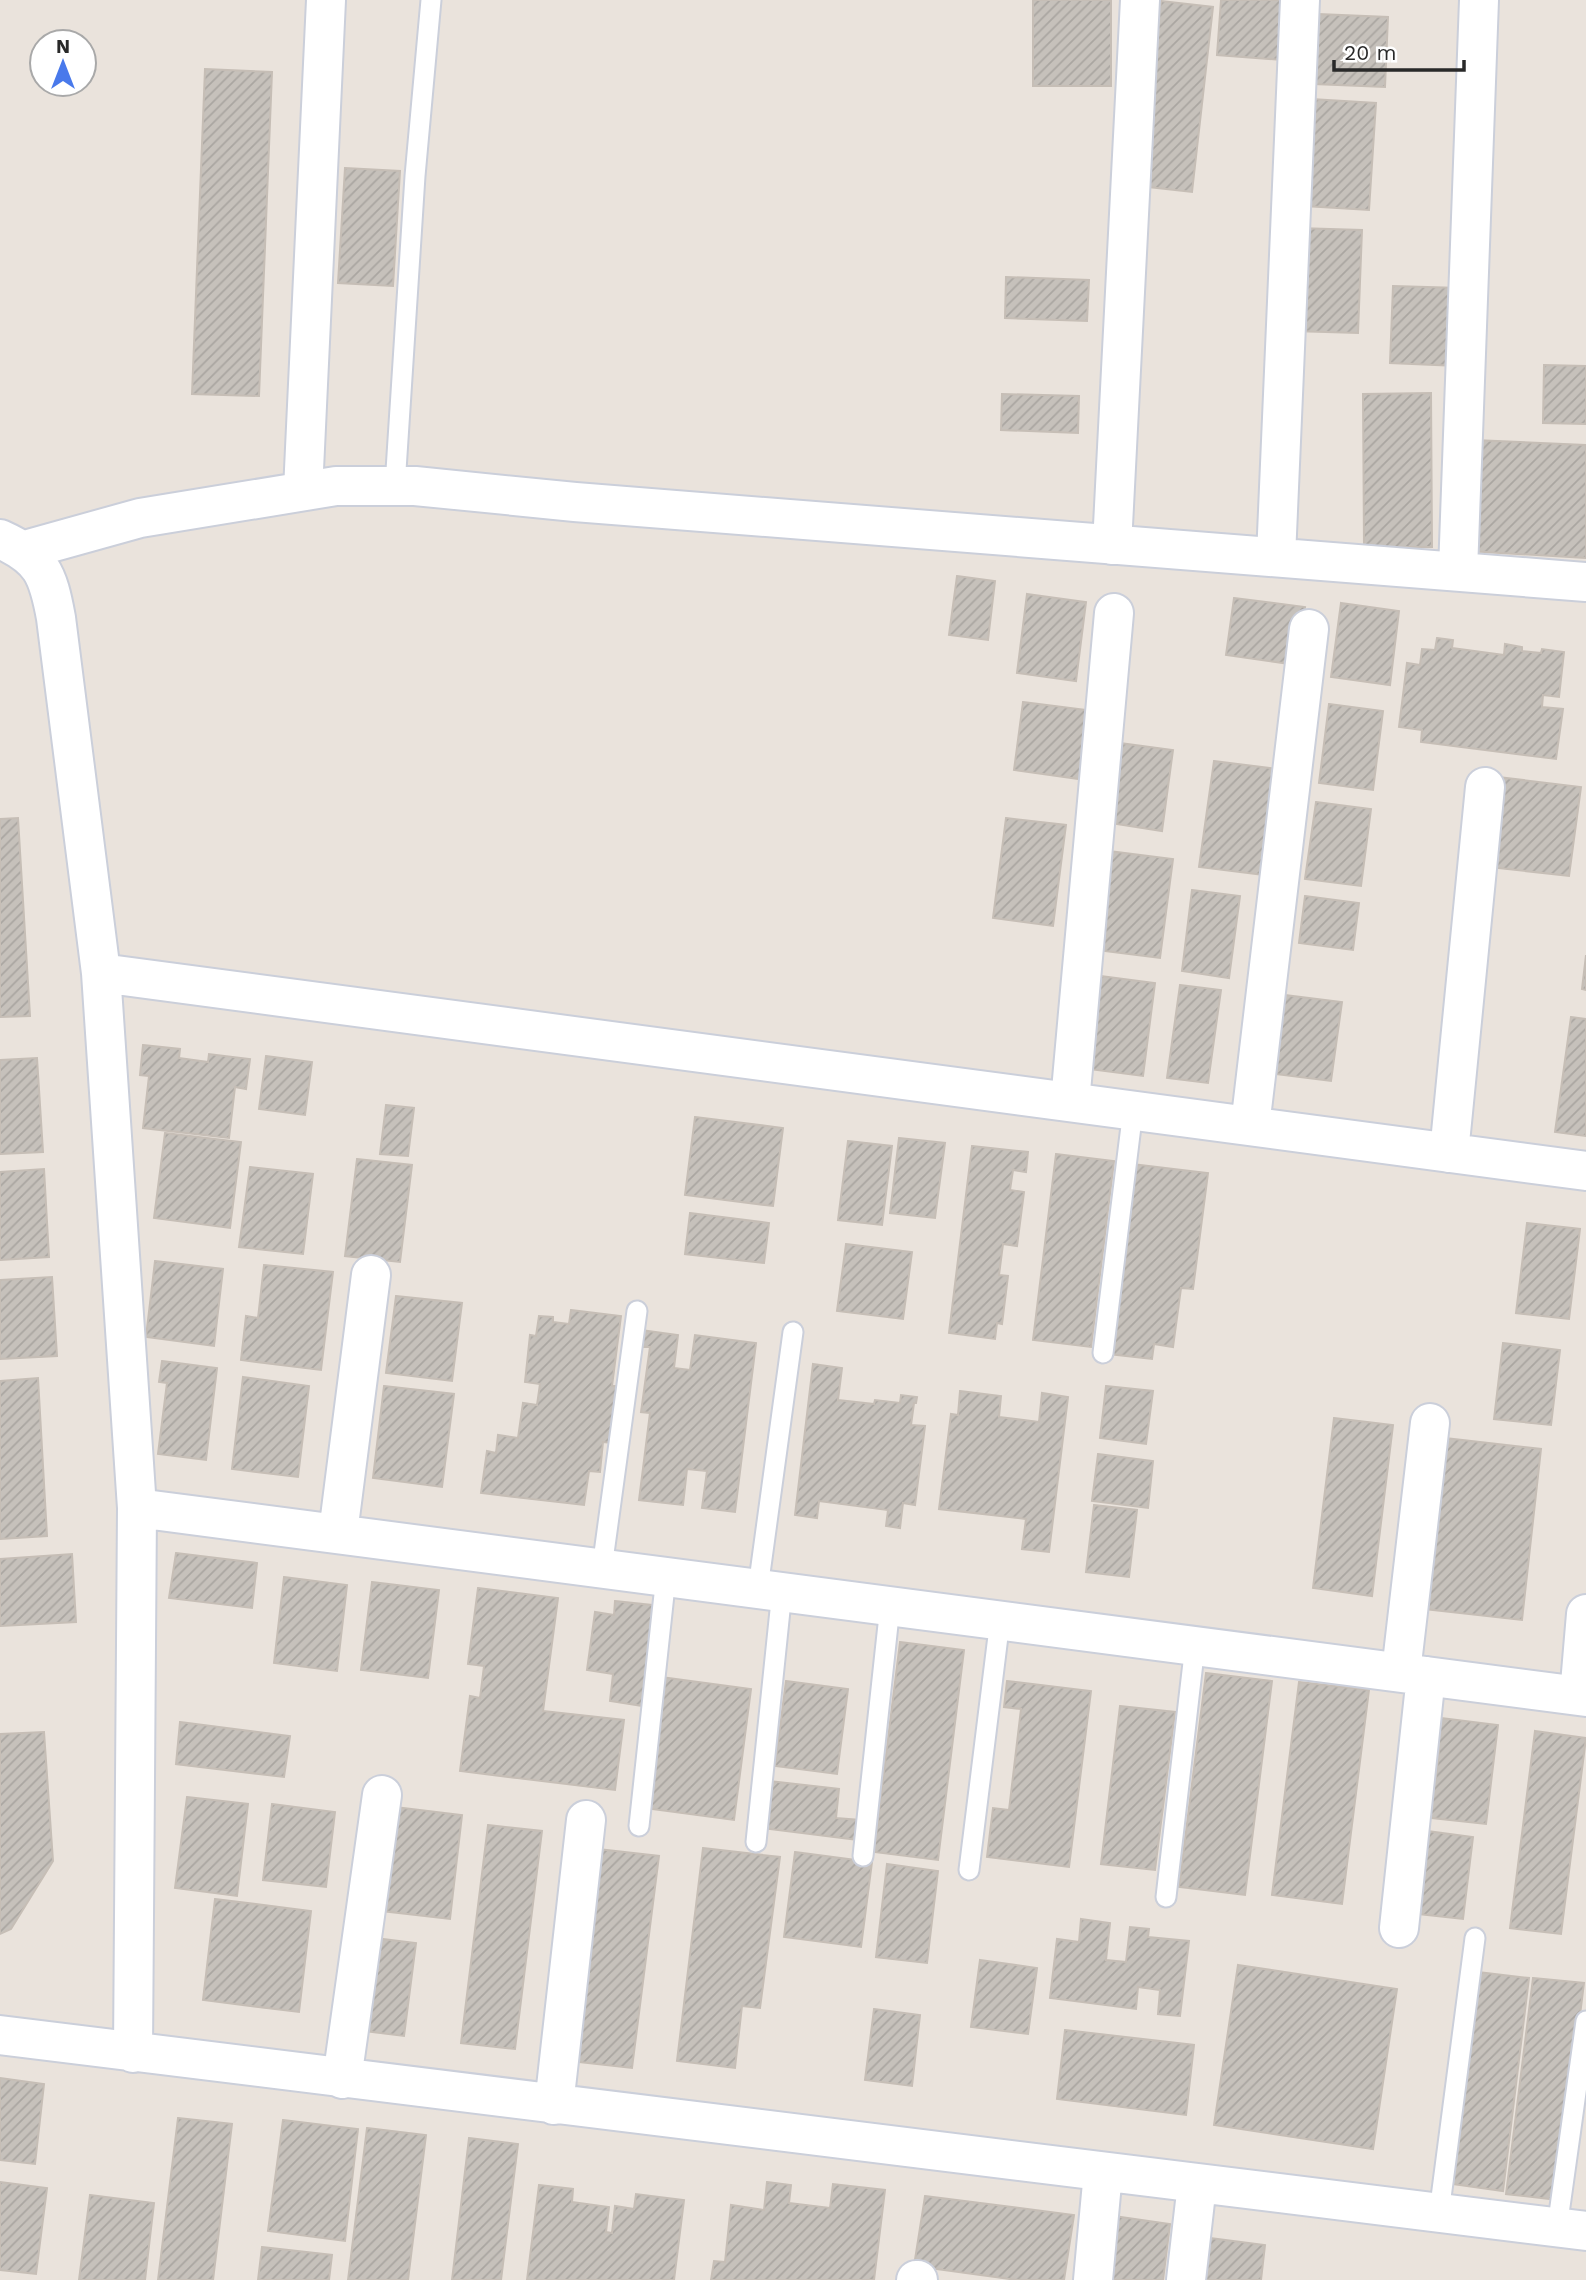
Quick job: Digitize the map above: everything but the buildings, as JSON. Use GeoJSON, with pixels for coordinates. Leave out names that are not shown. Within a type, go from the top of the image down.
{"type":"FeatureCollection","features":[{"type":"Feature","properties":{"kind":"street"},"geometry":{"type":"LineString","coordinates":[[303,491],[326,0]]}},
{"type":"Feature","properties":{"kind":"street"},"geometry":{"type":"LineString","coordinates":[[1112,545],[1140,0]]}},
{"type":"Feature","properties":{"kind":"street"},"geometry":{"type":"LineString","coordinates":[[1276,557],[1300,0]]}},
{"type":"Feature","properties":{"kind":"street"},"geometry":{"type":"LineString","coordinates":[[1458,571],[1479,0]]}},
{"type":"Feature","properties":{"kind":"street"},"geometry":{"type":"LineString","coordinates":[[13,544],[141,518],[303,491],[336,486],[395,486],[1586,582]]}},
{"type":"Feature","properties":{"kind":"street"},"geometry":{"type":"LineString","coordinates":[[13,544],[49,581],[101,972],[137,1508],[133,2053]]}},
{"type":"Feature","properties":{"kind":"street"},"geometry":{"type":"LineString","coordinates":[[1070,1102],[1114,613]]}},
{"type":"Feature","properties":{"kind":"street"},"geometry":{"type":"LineString","coordinates":[[1250,1126],[1309,629]]}},
{"type":"Feature","properties":{"kind":"street"},"geometry":{"type":"LineString","coordinates":[[1449,1153],[1485,787]]}},
{"type":"Feature","properties":{"kind":"street"},"geometry":{"type":"LineString","coordinates":[[101,972],[1586,1171]]}},
{"type":"Feature","properties":{"kind":"street"},"geometry":{"type":"LineString","coordinates":[[338,1534],[371,1275]]}},
{"type":"Feature","properties":{"kind":"street"},"geometry":{"type":"LineString","coordinates":[[1399,1928],[1430,1423]]}},
{"type":"Feature","properties":{"kind":"street"},"geometry":{"type":"LineString","coordinates":[[137,1508],[1582,1696],[1586,1614]]}},
{"type":"Feature","properties":{"kind":"street"},"geometry":{"type":"LineString","coordinates":[[342,2079],[382,1795]]}},
{"type":"Feature","properties":{"kind":"street"},"geometry":{"type":"LineString","coordinates":[[554,2105],[586,1820]]}},
{"type":"Feature","properties":{"kind":"street"},"geometry":{"type":"LineString","coordinates":[[0,2035],[1571,2229]]}},
{"type":"Feature","properties":{"kind":"street"},"geometry":{"type":"LineString","coordinates":[[1093,2280],[1103,2172]]}},
{"type":"Feature","properties":{"kind":"street"},"geometry":{"type":"LineString","coordinates":[[1186,2280],[1197,2184]]}},
{"type":"Feature","properties":{"kind":"lane"},"geometry":{"type":"LineString","coordinates":[[395,486],[415,176],[431,0]]}},
{"type":"Feature","properties":{"kind":"lane"},"geometry":{"type":"LineString","coordinates":[[1103,1353],[1133,1110]]}},
{"type":"Feature","properties":{"kind":"lane"},"geometry":{"type":"LineString","coordinates":[[602,1568],[637,1311]]}},
{"type":"Feature","properties":{"kind":"lane"},"geometry":{"type":"LineString","coordinates":[[756,1842],[770,1590],[793,1332]]}},
{"type":"Feature","properties":{"kind":"lane"},"geometry":{"type":"LineString","coordinates":[[639,1826],[666,1576]]}},
{"type":"Feature","properties":{"kind":"lane"},"geometry":{"type":"LineString","coordinates":[[863,1856],[890,1606]]}},
{"type":"Feature","properties":{"kind":"lane"},"geometry":{"type":"LineString","coordinates":[[969,1870],[1000,1620]]}},
{"type":"Feature","properties":{"kind":"lane"},"geometry":{"type":"LineString","coordinates":[[1167,1897],[1195,1645]]}},
{"type":"Feature","properties":{"kind":"lane"},"geometry":{"type":"LineString","coordinates":[[1439,2213],[1475,1938]]}},
{"type":"Feature","properties":{"kind":"lane"},"geometry":{"type":"LineString","coordinates":[[1571,2229],[1586,2021]]}}]}
